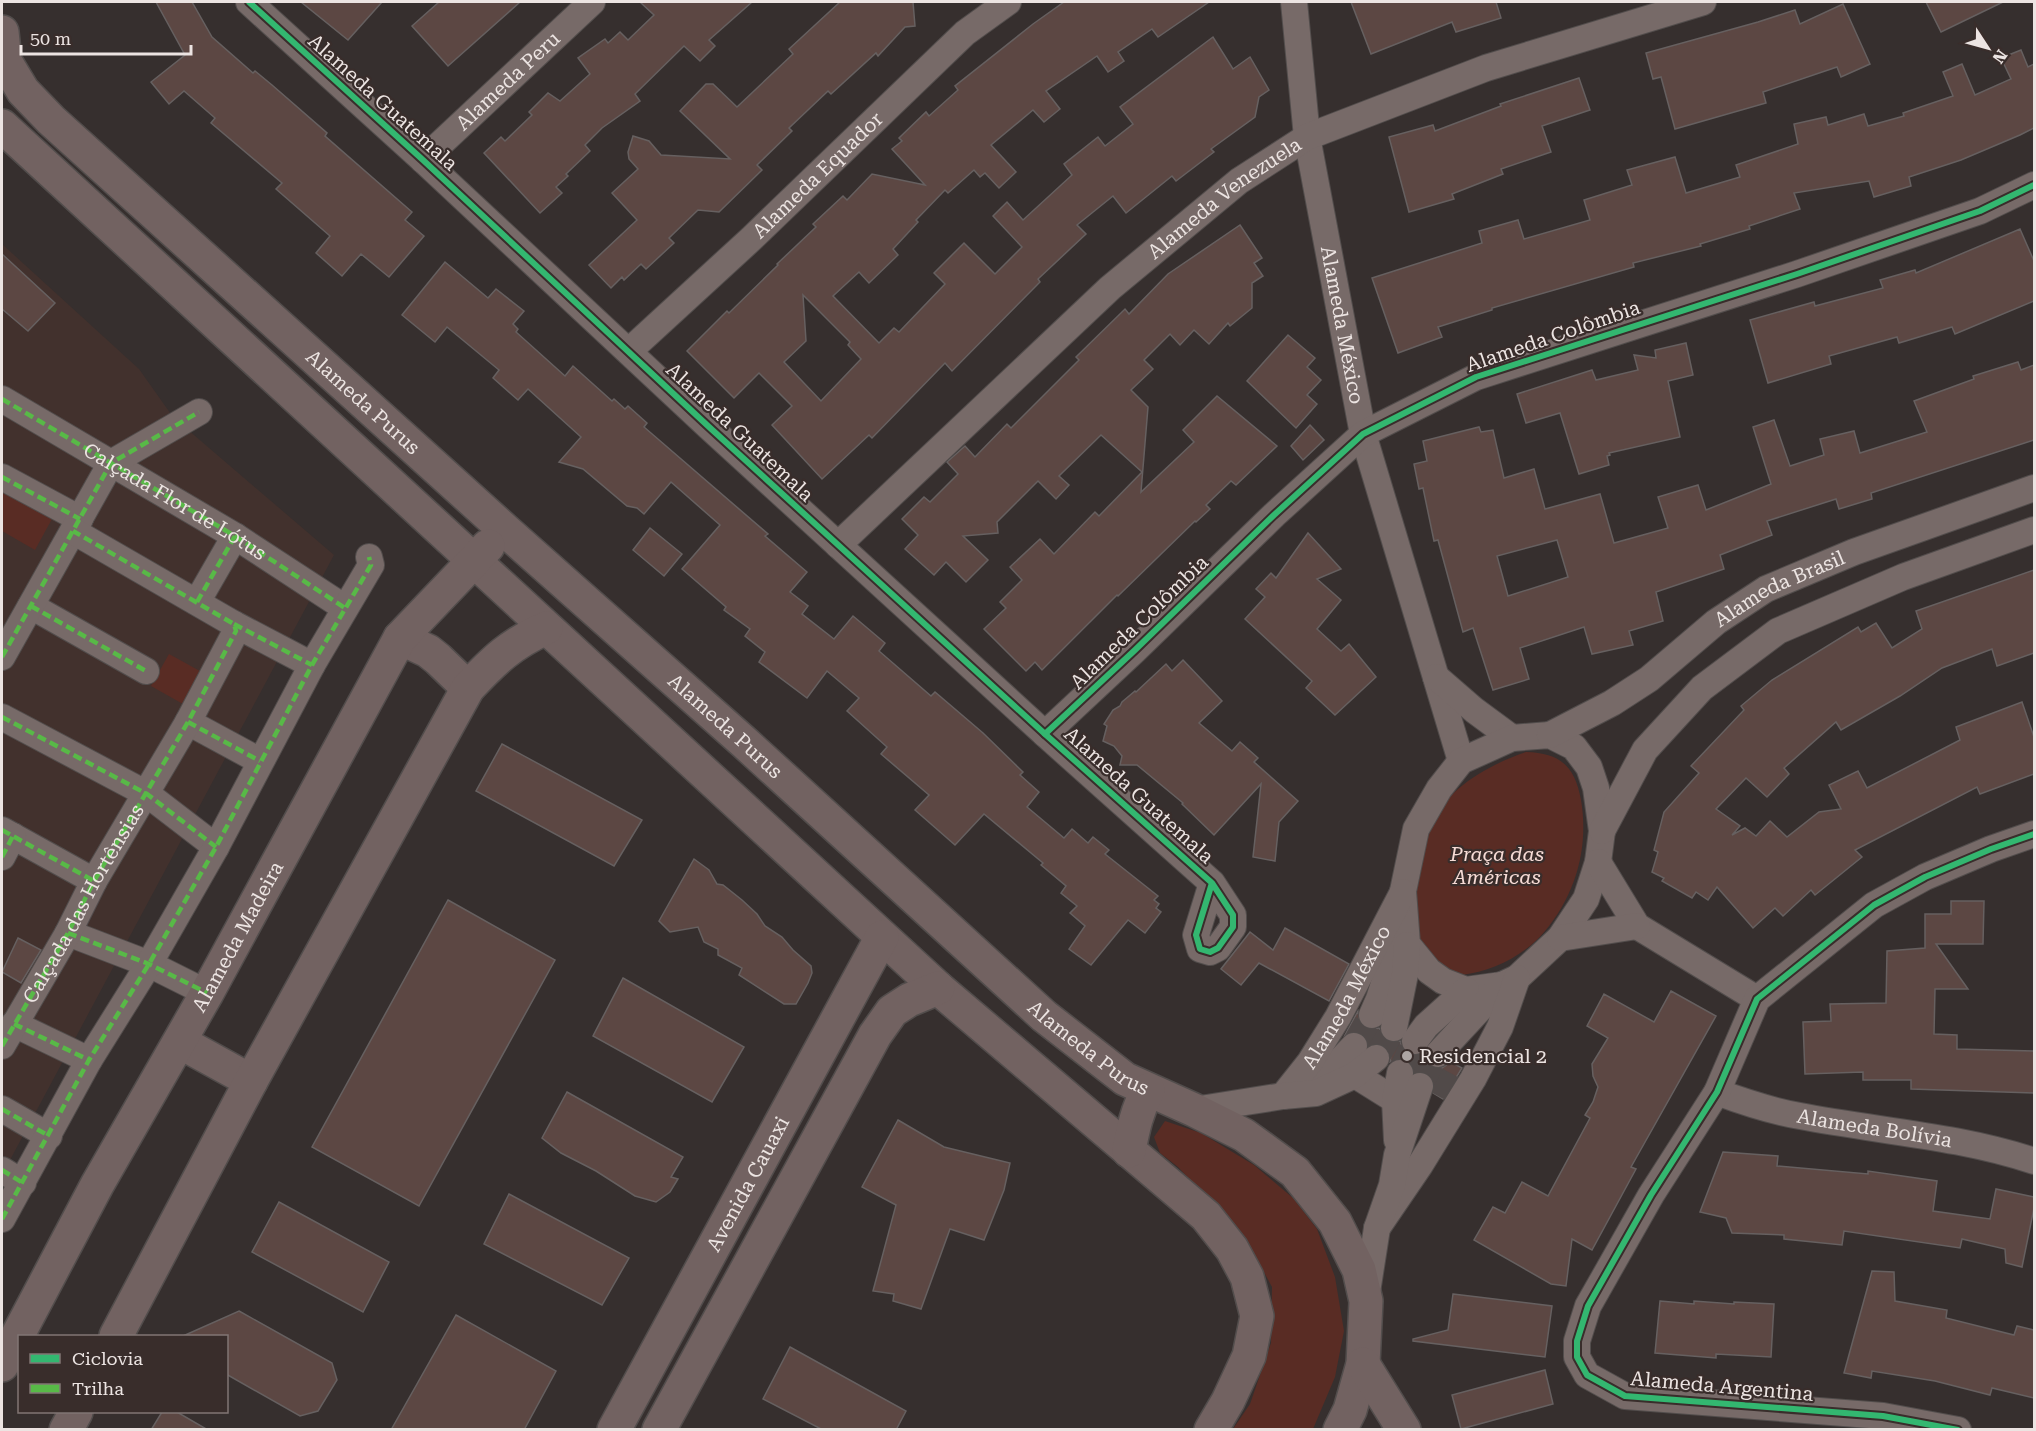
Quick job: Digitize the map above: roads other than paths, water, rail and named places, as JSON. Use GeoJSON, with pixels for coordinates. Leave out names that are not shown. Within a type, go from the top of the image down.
{"type":"FeatureCollection","features":[{"type":"Feature","properties":{"kind":"main road","name":"Alameda Purus"},"geometry":{"type":"LineString","coordinates":[[3,52],[23,92],[51,120],[505,530],[746,743],[1044,1016],[1125,1079],[1244,1135],[1295,1172],[1335,1222],[1359,1270],[1366,1301],[1363,1364],[1350,1410],[1340,1430]]}},
{"type":"Feature","properties":{"kind":"main road","name":"Alameda Purus"},"geometry":{"type":"LineString","coordinates":[[2,126],[938,988],[1206,1216],[1232,1249],[1247,1277],[1257,1316],[1249,1356],[1228,1401],[1211,1430]]}},
{"type":"Feature","properties":{"kind":"main road","name":"Alameda Madeira"},"geometry":{"type":"LineString","coordinates":[[2,1365],[97,1185],[180,1042],[400,638],[505,530]]}},
{"type":"Feature","properties":{"kind":"main road"},"geometry":{"type":"LineString","coordinates":[[117,1335],[251,1081],[468,688],[499,655],[520,640],[546,628]]}},
{"type":"Feature","properties":{"kind":"main road"},"geometry":{"type":"LineString","coordinates":[[400,638],[428,651],[468,688]]}},
{"type":"Feature","properties":{"kind":"main road","name":"Avenida Cauaxi"},"geometry":{"type":"LineString","coordinates":[[614,1430],[882,937]]}},
{"type":"Feature","properties":{"kind":"main road","name":"Avenida Cauaxi"},"geometry":{"type":"LineString","coordinates":[[659,1430],[875,1035],[892,1011],[909,1000],[938,988]]}},
{"type":"Feature","properties":{"kind":"main road"},"geometry":{"type":"LineString","coordinates":[[831,1031],[852,1036],[865,1053]]}},
{"type":"Feature","properties":{"kind":"main road"},"geometry":{"type":"LineString","coordinates":[[180,1042],[251,1081]]}},
{"type":"Feature","properties":{"kind":"main road"},"geometry":{"type":"LineString","coordinates":[[1130,1152],[1133,1124],[1148,1090]]}},
{"type":"Feature","properties":{"kind":"main road"},"geometry":{"type":"LineString","coordinates":[[687,1293],[709,1294],[728,1302]]}},
{"type":"Feature","properties":{"kind":"main road"},"geometry":{"type":"LineString","coordinates":[[687,1293],[712,1331]]}},
{"type":"Feature","properties":{"kind":"main road"},"geometry":{"type":"LineString","coordinates":[[1363,1364],[1404,1430]]}},
{"type":"Feature","properties":{"kind":"main road"},"geometry":{"type":"LineString","coordinates":[[2,1374],[18,1382]]}},
{"type":"Feature","properties":{"kind":"street","name":"Alameda Guatemala"},"geometry":{"type":"LineString","coordinates":[[249,2],[838,545],[1212,883]]}},
{"type":"Feature","properties":{"kind":"street","name":"Alameda Peru"},"geometry":{"type":"LineString","coordinates":[[423,160],[592,2]]}},
{"type":"Feature","properties":{"kind":"street","name":"Alameda Equador"},"geometry":{"type":"LineString","coordinates":[[630,351],[775,216],[965,33],[1008,2]]}},
{"type":"Feature","properties":{"kind":"street","name":"Alameda México"},"geometry":{"type":"LineString","coordinates":[[1294,2],[1307,137],[1363,434],[1461,761]]}},
{"type":"Feature","properties":{"kind":"street","name":"Alameda Venezuela"},"geometry":{"type":"LineString","coordinates":[[838,545],[1110,288],[1239,181],[1307,137],[1486,68],[1703,2]]}},
{"type":"Feature","properties":{"kind":"street","name":"Alameda Colômbia"},"geometry":{"type":"LineString","coordinates":[[1045,734],[1135,651],[1274,514],[1363,434],[1476,377],[1797,274],[1980,211],[2034,186]]}},
{"type":"Feature","properties":{"kind":"street","name":"Calçada Flor de Lótus"},"geometry":{"type":"LineString","coordinates":[[2,399],[235,536],[345,608]]}},
{"type":"Feature","properties":{"kind":"street"},"geometry":{"type":"LineString","coordinates":[[4,649],[31,606],[111,464],[199,412]]}},
{"type":"Feature","properties":{"kind":"street"},"geometry":{"type":"LineString","coordinates":[[2,477],[197,602],[312,665]]}},
{"type":"Feature","properties":{"kind":"street","name":"Alameda Brasil"},"geometry":{"type":"LineString","coordinates":[[1550,735],[1612,703],[1649,679],[1716,622],[1766,589],[1854,552],[2034,488]]}},
{"type":"Feature","properties":{"kind":"street","name":"Alameda Brasil"},"geometry":{"type":"LineString","coordinates":[[1602,831],[1645,750],[1702,688],[1778,631],[1903,578],[2034,530]]}},
{"type":"Feature","properties":{"kind":"street"},"geometry":{"type":"LineString","coordinates":[[197,602],[235,536]]}},
{"type":"Feature","properties":{"kind":"street"},"geometry":{"type":"LineString","coordinates":[[2,1219],[12,1177],[49,1136],[89,1060],[149,964],[216,847],[312,665],[371,565],[369,557]]}},
{"type":"Feature","properties":{"kind":"street"},"geometry":{"type":"LineString","coordinates":[[31,606],[146,671]]}},
{"type":"Feature","properties":{"kind":"street","name":"Calçada das Hortênsias"},"geometry":{"type":"LineString","coordinates":[[2,1046],[68,933],[94,881],[188,722],[236,631],[234,624]]}},
{"type":"Feature","properties":{"kind":"street"},"geometry":{"type":"LineString","coordinates":[[1436,677],[1474,710],[1512,738]]}},
{"type":"Feature","properties":{"kind":"street"},"geometry":{"type":"LineString","coordinates":[[2,717],[147,794],[216,847]]}},
{"type":"Feature","properties":{"kind":"street"},"geometry":{"type":"LineString","coordinates":[[188,722],[261,761]]}},
{"type":"Feature","properties":{"kind":"street"},"geometry":{"type":"LineString","coordinates":[[1449,1060],[1510,982],[1560,938],[1586,899],[1598,862],[1602,831],[1596,788],[1589,767],[1574,747],[1550,735],[1512,738],[1461,761],[1439,789],[1416,829],[1403,891],[1407,944],[1405,1035],[1426,1026],[1466,990]]}},
{"type":"Feature","properties":{"kind":"street"},"geometry":{"type":"LineString","coordinates":[[1598,862],[1637,926],[1757,999],[1874,905],[1925,877],[1991,849],[2034,834]]}},
{"type":"Feature","properties":{"kind":"street"},"geometry":{"type":"LineString","coordinates":[[5,841],[94,881]]}},
{"type":"Feature","properties":{"kind":"street","name":"Alameda México"},"geometry":{"type":"LineString","coordinates":[[1295,1095],[1310,1062],[1338,1017],[1403,891]]}},
{"type":"Feature","properties":{"kind":"street"},"geometry":{"type":"LineString","coordinates":[[1372,1015],[1404,919]]}},
{"type":"Feature","properties":{"kind":"street"},"geometry":{"type":"LineString","coordinates":[[1560,938],[1637,926]]}},
{"type":"Feature","properties":{"kind":"street"},"geometry":{"type":"LineString","coordinates":[[68,933],[149,964],[207,993]]}},
{"type":"Feature","properties":{"kind":"street"},"geometry":{"type":"LineString","coordinates":[[1407,944],[1429,971],[1443,981],[1466,990],[1510,982]]}},
{"type":"Feature","properties":{"kind":"street"},"geometry":{"type":"LineString","coordinates":[[1377,1228],[1420,1165],[1473,1079],[1500,1027],[1510,982]]}},
{"type":"Feature","properties":{"kind":"street","name":"Alameda Argentina"},"geometry":{"type":"LineString","coordinates":[[1757,999],[1717,1092],[1651,1195],[1588,1306],[1577,1341],[1578,1357],[1587,1375],[1625,1396],[1883,1416],[1958,1430]]}},
{"type":"Feature","properties":{"kind":"street"},"geometry":{"type":"LineString","coordinates":[[15,1024],[89,1060]]}},
{"type":"Feature","properties":{"kind":"street"},"geometry":{"type":"LineString","coordinates":[[1295,1095],[1354,1046]]}},
{"type":"Feature","properties":{"kind":"street"},"geometry":{"type":"LineString","coordinates":[[1194,1110],[1316,1093],[1355,1076],[1376,1058]]}},
{"type":"Feature","properties":{"kind":"street"},"geometry":{"type":"LineString","coordinates":[[1355,1076],[1395,1100]]}},
{"type":"Feature","properties":{"kind":"street"},"geometry":{"type":"LineString","coordinates":[[1392,1185],[1403,1170],[1420,1086]]}},
{"type":"Feature","properties":{"kind":"street"},"geometry":{"type":"LineString","coordinates":[[1366,1301],[1377,1228],[1392,1185],[1397,1155],[1420,1086]]}},
{"type":"Feature","properties":{"kind":"street"},"geometry":{"type":"LineString","coordinates":[[1395,1100],[1420,1086]]}},
{"type":"Feature","properties":{"kind":"street","name":"Alameda Bolívia"},"geometry":{"type":"LineString","coordinates":[[1717,1092],[1760,1107],[1799,1116],[1949,1141],[2034,1161]]}},
{"type":"Feature","properties":{"kind":"street"},"geometry":{"type":"LineString","coordinates":[[1395,1100],[1397,1155]]}},
{"type":"Feature","properties":{"kind":"street"},"geometry":{"type":"LineString","coordinates":[[2,1109],[49,1136]]}},
{"type":"Feature","properties":{"kind":"tunnel"},"geometry":{"type":"LineString","coordinates":[[1354,1046],[1372,1015]]}},
{"type":"Feature","properties":{"kind":"tunnel"},"geometry":{"type":"LineString","coordinates":[[1376,1058],[1394,1028]]}},
{"type":"Feature","properties":{"kind":"tunnel"},"geometry":{"type":"LineString","coordinates":[[1400,1073],[1415,1041]]}},
{"type":"Feature","properties":{"kind":"tunnel"},"geometry":{"type":"LineString","coordinates":[[1420,1086],[1438,1054]]}},
{"type":"Feature","properties":{"kind":"tunnel"},"geometry":{"type":"LineString","coordinates":[[1442,1098],[1459,1067]]}},
{"type":"Feature","properties":{"kind":"place","name":"Residencial 2"},"geometry":{"type":"Point","coordinates":[1407,1056]}},
{"type":"Feature","properties":{"kind":"park label","name":"Praça das Américas"},"geometry":{"type":"Point","coordinates":[1497,866]}}]}
